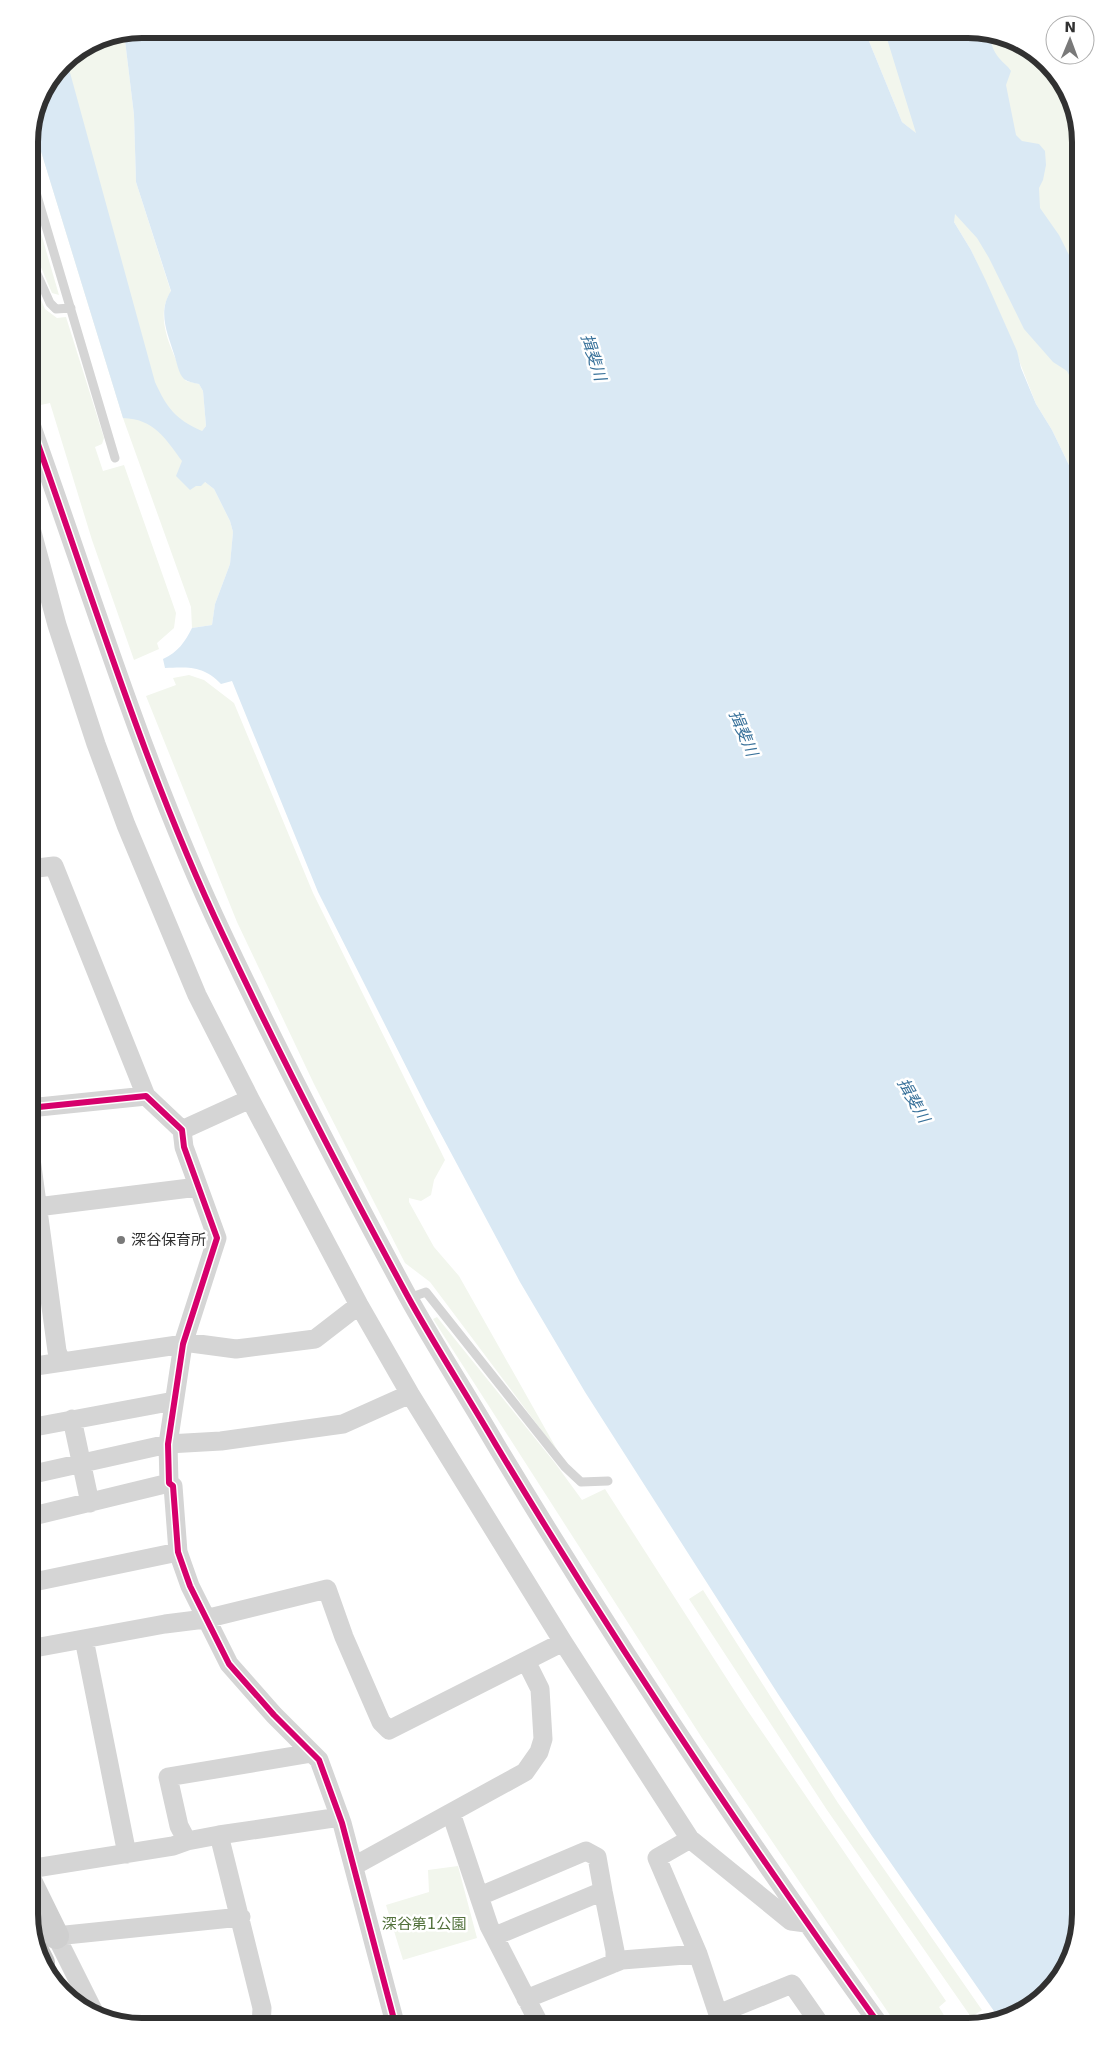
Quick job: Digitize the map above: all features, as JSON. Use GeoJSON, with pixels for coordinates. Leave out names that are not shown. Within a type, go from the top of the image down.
{"type":"FeatureCollection","features":[{"type":"Feature","properties":{"kind":"street"},"geometry":{"type":"LineString","coordinates":[[38,444],[144,744],[188,856],[222,933],[298,1085],[409,1298],[555,1543],[685,1744],[806,1923],[875,2018]]}},
{"type":"Feature","properties":{"kind":"street"},"geometry":{"type":"LineString","coordinates":[[38,554],[60,634],[96,744],[126,825],[197,995],[250,1100],[359,1305],[410,1394],[562,1642],[690,1839],[790,1921],[806,1923]]}},
{"type":"Feature","properties":{"kind":"street"},"geometry":{"type":"LineString","coordinates":[[38,868],[54,866],[146,1096],[182,1130],[184,1147],[217,1238],[183,1344],[168,1444],[169,1484],[173,1486],[178,1552],[190,1586],[205,1619],[229,1664],[274,1715],[319,1760],[340,1817],[394,2018]]}},
{"type":"Feature","properties":{"kind":"street"},"geometry":{"type":"LineString","coordinates":[[38,1107],[146,1096]]}},
{"type":"Feature","properties":{"kind":"street"},"geometry":{"type":"LineString","coordinates":[[182,1130],[250,1100]]}},
{"type":"Feature","properties":{"kind":"street"},"geometry":{"type":"LineString","coordinates":[[38,1206],[198,1187]]}},
{"type":"Feature","properties":{"kind":"street"},"geometry":{"type":"LineString","coordinates":[[38,1237],[57,1351],[61,1362]]}},
{"type":"Feature","properties":{"kind":"street"},"geometry":{"type":"LineString","coordinates":[[38,1366],[191,1343],[236,1350],[315,1339],[359,1305]]}},
{"type":"Feature","properties":{"kind":"street"},"geometry":{"type":"LineString","coordinates":[[38,1473],[168,1444],[221,1441],[343,1424],[410,1394]]}},
{"type":"Feature","properties":{"kind":"street"},"geometry":{"type":"LineString","coordinates":[[38,1426],[174,1401]]}},
{"type":"Feature","properties":{"kind":"street"},"geometry":{"type":"LineString","coordinates":[[72,1419],[90,1502]]}},
{"type":"Feature","properties":{"kind":"street"},"geometry":{"type":"LineString","coordinates":[[38,1515],[169,1484]]}},
{"type":"Feature","properties":{"kind":"street"},"geometry":{"type":"LineString","coordinates":[[38,1581],[178,1552]]}},
{"type":"Feature","properties":{"kind":"street"},"geometry":{"type":"LineString","coordinates":[[38,1647],[165,1624],[205,1619],[327,1589],[344,1637],[373,1705],[381,1722],[389,1730],[562,1642]]}},
{"type":"Feature","properties":{"kind":"street"},"geometry":{"type":"LineString","coordinates":[[84,1639],[127,1854]]}},
{"type":"Feature","properties":{"kind":"street"},"geometry":{"type":"LineString","coordinates":[[354,1866],[525,1772],[539,1752],[543,1739],[540,1689],[526,1661]]}},
{"type":"Feature","properties":{"kind":"street"},"geometry":{"type":"LineString","coordinates":[[187,1841],[179,1826],[168,1777],[312,1753]]}},
{"type":"Feature","properties":{"kind":"street"},"geometry":{"type":"LineString","coordinates":[[452,1813],[489,1926],[496,1936],[536,2018]]}},
{"type":"Feature","properties":{"kind":"street"},"geometry":{"type":"LineString","coordinates":[[38,1867],[127,1854],[220,1835],[340,1817]]}},
{"type":"Feature","properties":{"kind":"street"},"geometry":{"type":"LineString","coordinates":[[220,1835],[262,2008],[261,2018]]}},
{"type":"Feature","properties":{"kind":"street"},"geometry":{"type":"LineString","coordinates":[[690,1839],[657,1858],[698,1954],[717,2018]]}},
{"type":"Feature","properties":{"kind":"street"},"geometry":{"type":"LineString","coordinates":[[480,1896],[586,1851],[597,1856],[615,1951],[615,1963]]}},
{"type":"Feature","properties":{"kind":"street"},"geometry":{"type":"LineString","coordinates":[[496,1936],[603,1891]]}},
{"type":"Feature","properties":{"kind":"street"},"geometry":{"type":"LineString","coordinates":[[38,1914],[46,1944],[88,2004]]}},
{"type":"Feature","properties":{"kind":"street"},"geometry":{"type":"LineString","coordinates":[[46,1944],[241,1917]]}},
{"type":"Feature","properties":{"kind":"street"},"geometry":{"type":"LineString","coordinates":[[526,1999],[622,1960],[698,1954]]}},
{"type":"Feature","properties":{"kind":"street"},"geometry":{"type":"LineString","coordinates":[[726,2018],[792,1984],[816,2018]]}},
{"type":"Feature","properties":{"kind":"lane"},"geometry":{"type":"LineString","coordinates":[[38,199],[115,458]]}},
{"type":"Feature","properties":{"kind":"lane"},"geometry":{"type":"LineString","coordinates":[[38,276],[50,303],[56,309],[71,308]]}},
{"type":"Feature","properties":{"kind":"lane"},"geometry":{"type":"LineString","coordinates":[[409,1298],[426,1292],[565,1467],[581,1482],[608,1481]]}},
{"type":"Feature","properties":{"kind":"green space"},"geometry":{"type":"Polygon","coordinates":[[[125,38],[134,115],[136,182],[171,292],[166,302],[164,325],[171,349],[186,381],[199,384],[203,391],[206,426],[202,431],[205,482],[214,489],[230,521],[233,532],[230,564],[215,604],[212,625],[192,628],[191,607],[123,418],[38,142],[38,127],[48,95],[63,73],[83,55],[95,48],[125,38]]]}},
{"type":"Feature","properties":{"kind":"green space"},"geometry":{"type":"Polygon","coordinates":[[[868,38],[904,38],[1072,380],[1072,471],[1052,430],[1036,404],[1006,327],[971,250],[954,222],[917,134],[902,122],[868,38]]]}},
{"type":"Feature","properties":{"kind":"green space"},"geometry":{"type":"Polygon","coordinates":[[[980,38],[1009,45],[1021,51],[1042,68],[1059,89],[1072,127],[1072,281],[1024,193],[980,38]]]}},
{"type":"Feature","properties":{"kind":"green space"},"geometry":{"type":"Polygon","coordinates":[[[38,223],[59,295],[52,293],[38,260],[38,223]]]}},
{"type":"Feature","properties":{"kind":"green space"},"geometry":{"type":"Polygon","coordinates":[[[38,293],[45,309],[57,318],[66,317],[104,438],[102,444],[95,447],[103,471],[124,465],[176,613],[174,628],[157,643],[159,649],[134,660],[92,540],[50,403],[38,406],[38,293]]]}},
{"type":"Feature","properties":{"kind":"green space"},"geometry":{"type":"Polygon","coordinates":[[[189,675],[204,680],[234,703],[313,893],[445,1160],[434,1180],[431,1195],[421,1201],[409,1198],[409,1202],[434,1247],[459,1276],[560,1455],[430,1282],[405,1263],[314,1084],[237,922],[146,696],[176,685],[173,678],[189,675]]]}},
{"type":"Feature","properties":{"kind":"green space"},"geometry":{"type":"Polygon","coordinates":[[[437,1317],[555,1463],[582,1500],[605,1489],[745,1707],[946,2001],[939,2007],[946,2018],[892,2018],[702,1738],[433,1319],[437,1317]]]}},
{"type":"Feature","properties":{"kind":"green space"},"geometry":{"type":"Polygon","coordinates":[[[703,1590],[838,1803],[982,2010],[971,2017],[827,1810],[689,1599],[703,1590]]]}},
{"type":"Feature","properties":{"kind":"green space","name":"深谷第1公園"},"geometry":{"type":"Polygon","coordinates":[[[458,1866],[477,1938],[403,1960],[386,1905],[429,1892],[428,1870],[458,1866]]]}},
{"type":"Feature","properties":{"kind":"water","name":"揖斐川"},"geometry":{"type":"Polygon","coordinates":[[[125,38],[127,38],[868,38],[902,122],[916,133],[887,38],[983,38],[990,40],[995,53],[1011,71],[1006,85],[1016,135],[1022,141],[1039,144],[1045,151],[1046,165],[1039,188],[1040,208],[1059,235],[1072,261],[1072,381],[1067,371],[1053,362],[1024,329],[977,238],[955,214],[954,222],[971,250],[986,281],[1017,351],[1021,368],[1036,404],[1052,430],[1072,471],[1072,1929],[1065,1955],[1055,1973],[1037,1993],[1009,2011],[994,2015],[996,2014],[872,1836],[778,1694],[585,1392],[520,1282],[427,1108],[318,892],[232,681],[221,684],[215,678],[196,669],[165,668],[163,659],[180,646],[192,628],[212,625],[215,604],[230,564],[233,532],[230,521],[214,489],[205,482],[201,486],[196,486],[190,490],[176,476],[182,461],[158,431],[143,422],[123,418],[38,142],[38,127],[48,95],[55,83],[69,67],[155,382],[173,412],[185,422],[202,431],[206,426],[203,391],[199,384],[189,382],[180,374],[165,323],[165,307],[171,291],[136,182],[134,115],[125,38]]]}},
{"type":"Feature","properties":{"kind":"cycle path"},"geometry":{"type":"LineString","coordinates":[[38,445],[143,744],[168,809],[223,935],[312,1116],[359,1206],[429,1333],[541,1520],[682,1740],[875,2018]]}},
{"type":"Feature","properties":{"kind":"cycle path"},"geometry":{"type":"LineString","coordinates":[[38,1107],[146,1096],[182,1130],[184,1147],[217,1238],[183,1344],[168,1444],[169,1483],[173,1486],[178,1552],[190,1586],[229,1664],[274,1715],[319,1760],[342,1823],[394,2018]]}},
{"type":"Feature","properties":{"kind":"place","name":"深谷保育所"},"geometry":{"type":"Point","coordinates":[121,1240]}}]}
